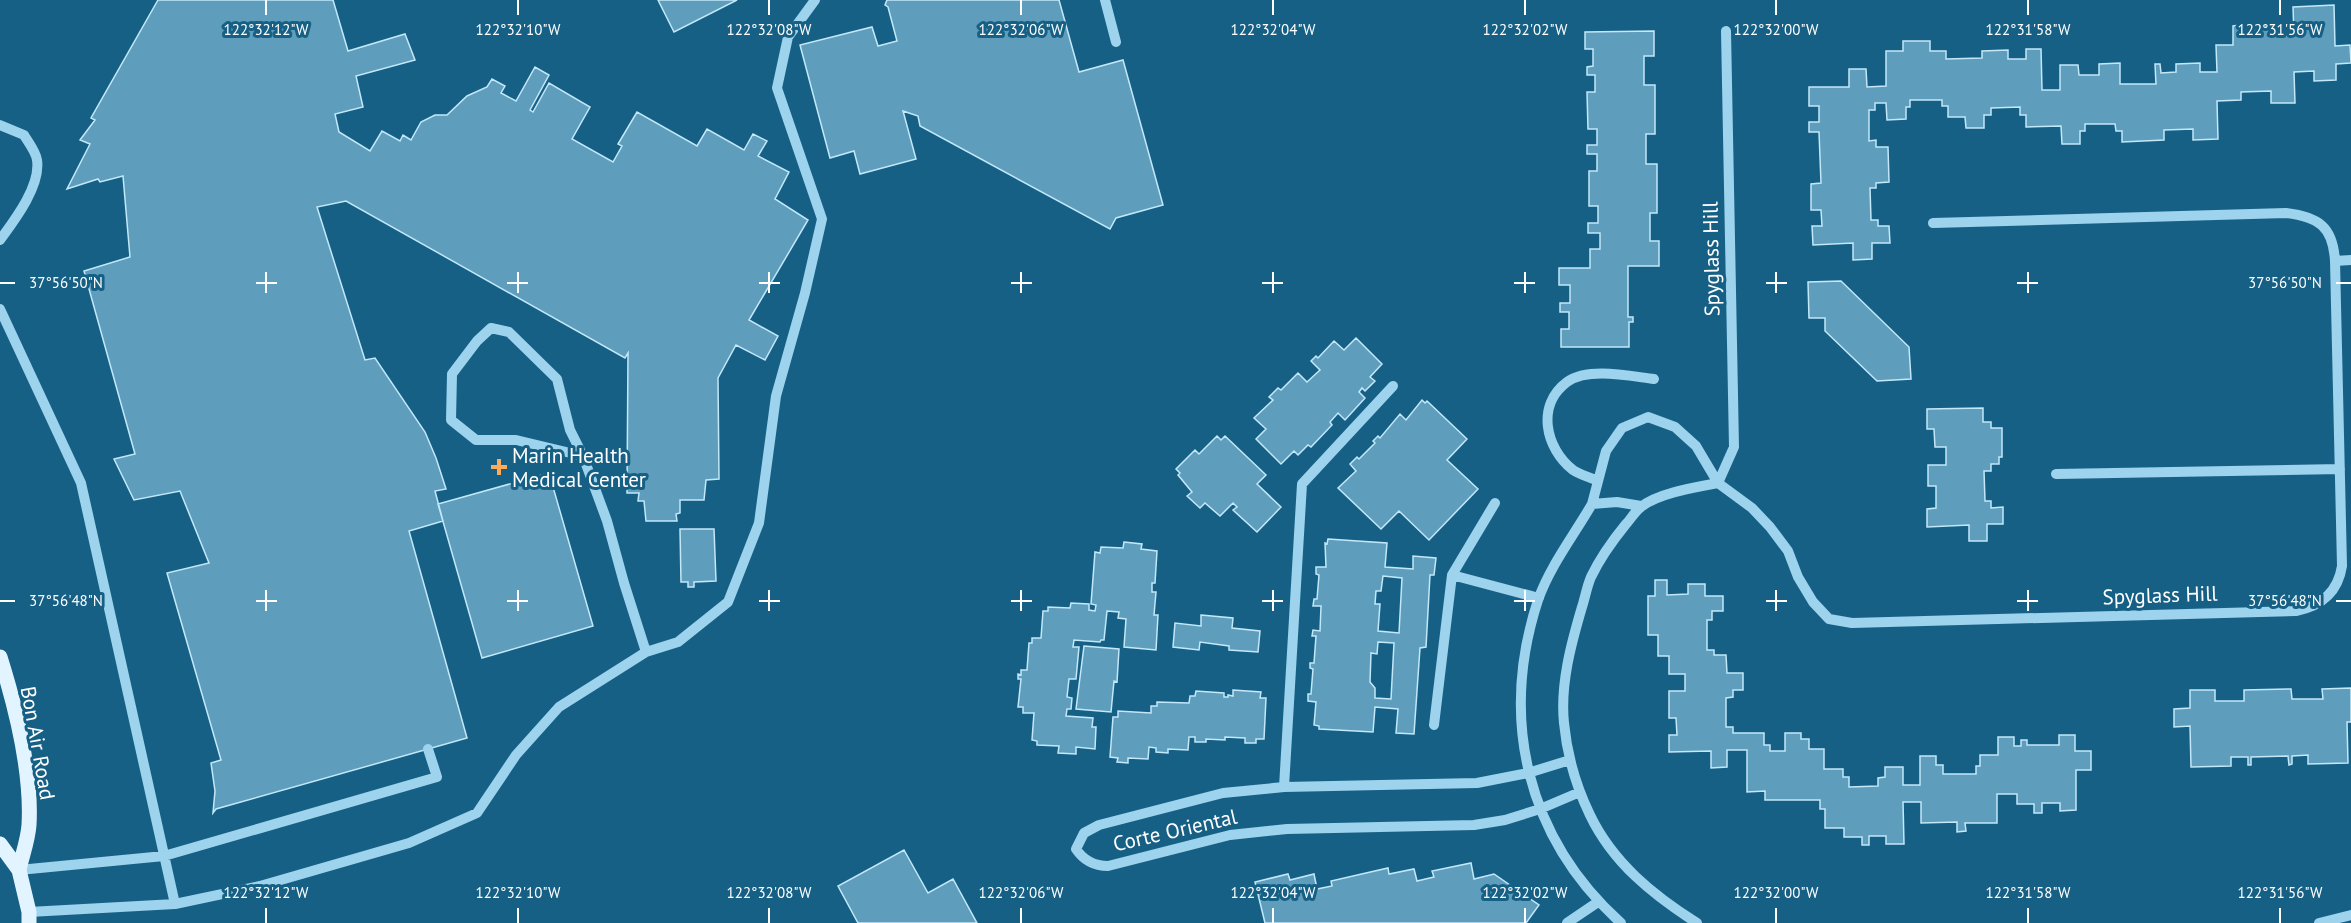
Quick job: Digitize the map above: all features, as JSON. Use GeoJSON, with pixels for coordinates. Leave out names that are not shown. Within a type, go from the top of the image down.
{"type":"FeatureCollection","features":[{"type":"Feature","properties":{"kind":"main road","name":"Bon Air Road"},"geometry":{"type":"LineString","coordinates":[[0,657],[18,730],[29,800],[29,828],[18,870]]}},
{"type":"Feature","properties":{"kind":"main road","name":"Bon Air Road"},"geometry":{"type":"LineString","coordinates":[[0,844],[18,870],[29,918]]}},
{"type":"Feature","properties":{"kind":"street"},"geometry":{"type":"LineString","coordinates":[[29,918],[175,904],[260,886],[409,843],[477,813],[516,755],[559,707],[646,652],[678,642],[728,602],[759,523],[776,396],[806,293],[822,219],[777,88],[788,37],[815,0]]}},
{"type":"Feature","properties":{"kind":"street"},"geometry":{"type":"LineString","coordinates":[[1105,0],[1116,42]]}},
{"type":"Feature","properties":{"kind":"street","name":"Spyglass Hill"},"geometry":{"type":"LineString","coordinates":[[1726,31],[1734,447],[1718,483],[1752,508],[1770,527],[1788,551],[1798,577],[1813,602],[1829,619],[1852,623],[2284,611],[2307,608],[2327,597],[2340,577],[2342,566],[2335,261],[2330,235],[2321,224],[2310,218],[2286,213],[1933,223]]}},
{"type":"Feature","properties":{"kind":"street"},"geometry":{"type":"LineString","coordinates":[[0,125],[24,135],[37,160],[34,184],[18,216],[0,240]]}},
{"type":"Feature","properties":{"kind":"street"},"geometry":{"type":"LineString","coordinates":[[2335,261],[2351,260]]}},
{"type":"Feature","properties":{"kind":"street"},"geometry":{"type":"LineString","coordinates":[[0,309],[81,483],[175,904]]}},
{"type":"Feature","properties":{"kind":"street"},"geometry":{"type":"LineString","coordinates":[[583,456],[516,440],[476,440],[451,420],[452,374],[477,341],[491,327],[509,332],[557,379],[570,430],[583,456],[608,521],[624,583],[646,652]]}},
{"type":"Feature","properties":{"kind":"street"},"geometry":{"type":"LineString","coordinates":[[1598,481],[1574,471],[1558,454],[1549,439],[1546,420],[1553,399],[1568,382],[1592,373],[1654,379]]}},
{"type":"Feature","properties":{"kind":"street"},"geometry":{"type":"LineString","coordinates":[[1284,787],[1302,484],[1393,386]]}},
{"type":"Feature","properties":{"kind":"street"},"geometry":{"type":"LineString","coordinates":[[1621,923],[1598,903],[1570,867],[1553,838],[1528,773],[1522,744],[1520,710],[1522,676],[1528,639],[1539,598],[1559,558],[1592,504],[1606,451],[1622,428],[1648,417],[1675,427],[1696,446],[1718,483],[1680,489],[1641,506],[1609,547],[1591,578],[1570,648],[1564,721],[1570,760],[1580,792],[1606,842],[1630,873],[1659,898],[1697,923]]}},
{"type":"Feature","properties":{"kind":"street"},"geometry":{"type":"LineString","coordinates":[[2056,474],[2340,469]]}},
{"type":"Feature","properties":{"kind":"street"},"geometry":{"type":"LineString","coordinates":[[1592,504],[1617,502],[1641,506]]}},
{"type":"Feature","properties":{"kind":"street"},"geometry":{"type":"LineString","coordinates":[[1434,724],[1452,575],[1495,503]]}},
{"type":"Feature","properties":{"kind":"street"},"geometry":{"type":"LineString","coordinates":[[1452,575],[1539,598]]}},
{"type":"Feature","properties":{"kind":"street"},"geometry":{"type":"LineString","coordinates":[[18,870],[164,856],[437,777],[428,749]]}},
{"type":"Feature","properties":{"kind":"street","name":"Corte Oriental"},"geometry":{"type":"LineString","coordinates":[[1570,760],[1528,773],[1477,783],[1284,787],[1223,793],[1099,825],[1084,833],[1076,849],[1092,864],[1108,866],[1230,835],[1287,829],[1474,825],[1505,820],[1540,809],[1580,792]]}},
{"type":"Feature","properties":{"kind":"street"},"geometry":{"type":"LineString","coordinates":[[1567,923],[1598,903]]}},
{"type":"Feature","properties":{"kind":"street"},"geometry":{"type":"LineString","coordinates":[[2319,923],[2351,915]]}},
{"type":"Feature","properties":{"kind":"building","name":"Marin Health Medical Center"},"geometry":{"type":"Polygon","coordinates":[[[158,0],[333,0],[348,51],[405,34],[415,60],[356,76],[363,107],[335,114],[339,132],[370,151],[382,131],[400,141],[403,135],[411,140],[421,122],[435,115],[447,115],[467,96],[487,87],[492,79],[505,86],[501,93],[516,101],[535,67],[549,75],[530,110],[533,112],[549,83],[590,107],[572,139],[613,162],[622,146],[618,144],[637,112],[697,146],[707,129],[744,150],[753,134],[767,141],[758,156],[789,172],[775,199],[808,220],[749,320],[778,336],[765,360],[736,345],[718,378],[719,479],[706,480],[704,500],[680,500],[680,513],[676,514],[677,521],[646,521],[644,501],[638,501],[639,493],[627,493],[628,353],[625,358],[346,201],[317,207],[365,360],[375,358],[425,432],[446,489],[435,491],[443,521],[409,531],[467,738],[216,809],[213,813],[215,791],[211,763],[221,760],[167,573],[209,563],[180,491],[134,500],[114,459],[135,454],[84,271],[130,257],[123,176],[100,182],[98,179],[67,189],[90,144],[80,140],[95,120],[91,118],[158,0]]]}},
{"type":"Feature","properties":{"kind":"building"},"geometry":{"type":"Polygon","coordinates":[[[658,0],[737,0],[674,32],[658,0]]]}},
{"type":"Feature","properties":{"kind":"building"},"geometry":{"type":"Polygon","coordinates":[[[887,0],[1059,0],[1079,72],[1123,60],[1163,205],[1116,218],[1110,229],[920,126],[918,116],[903,111],[916,159],[860,174],[854,151],[830,158],[800,45],[872,27],[878,46],[897,41],[888,7],[885,5],[887,0]]]}},
{"type":"Feature","properties":{"kind":"building"},"geometry":{"type":"Polygon","coordinates":[[[2334,5],[2335,46],[2350,45],[2351,63],[2336,64],[2336,80],[2314,81],[2314,71],[2294,72],[2295,103],[2271,103],[2271,91],[2241,92],[2241,100],[2217,101],[2218,139],[2193,140],[2193,129],[2164,130],[2164,140],[2122,142],[2122,131],[2116,131],[2115,124],[2085,124],[2085,131],[2080,131],[2080,144],[2062,144],[2061,126],[2026,127],[2026,115],[2020,115],[2020,107],[1991,108],[1991,115],[1984,115],[1984,128],[1966,128],[1965,117],[1948,117],[1948,106],[1942,106],[1942,100],[1910,100],[1910,107],[1906,107],[1906,119],[1887,120],[1886,103],[1875,103],[1875,110],[1869,110],[1869,141],[1876,140],[1876,147],[1888,147],[1889,182],[1876,183],[1876,188],[1870,188],[1871,220],[1878,220],[1878,226],[1889,226],[1890,243],[1872,243],[1872,259],[1853,260],[1853,243],[1813,245],[1812,226],[1822,226],[1821,210],[1811,210],[1811,184],[1821,183],[1819,132],[1809,132],[1809,122],[1819,122],[1819,106],[1809,106],[1809,87],[1849,87],[1849,69],[1866,69],[1867,87],[1886,86],[1886,51],[1903,51],[1903,41],[1930,41],[1930,51],[1946,51],[1946,59],[1982,58],[1982,51],[2008,50],[2008,59],[2026,59],[2026,49],[2041,49],[2042,90],[2060,90],[2060,65],[2078,65],[2079,75],[2099,75],[2099,64],[2120,63],[2120,84],[2156,84],[2155,64],[2160,64],[2161,73],[2176,72],[2176,64],[2200,63],[2200,72],[2217,72],[2216,45],[2233,45],[2233,26],[2239,25],[2240,36],[2254,35],[2253,26],[2277,25],[2278,36],[2294,36],[2293,7],[2334,5]]]}},
{"type":"Feature","properties":{"kind":"building"},"geometry":{"type":"Polygon","coordinates":[[[1654,31],[1654,56],[1644,56],[1644,85],[1655,85],[1655,134],[1646,134],[1646,164],[1657,164],[1657,213],[1650,213],[1650,241],[1659,241],[1659,266],[1628,266],[1628,317],[1633,317],[1633,322],[1629,322],[1629,347],[1561,347],[1561,329],[1569,329],[1569,312],[1560,312],[1560,303],[1570,303],[1570,285],[1559,285],[1559,268],[1590,268],[1590,249],[1600,249],[1600,233],[1588,233],[1588,223],[1598,223],[1598,206],[1589,206],[1589,171],[1597,171],[1597,154],[1587,154],[1587,145],[1597,145],[1597,129],[1588,129],[1587,92],[1595,92],[1595,75],[1587,75],[1587,67],[1593,66],[1593,49],[1585,49],[1585,32],[1654,31]]]}},
{"type":"Feature","properties":{"kind":"building"},"geometry":{"type":"Polygon","coordinates":[[[1841,281],[1909,347],[1911,379],[1877,381],[1825,331],[1825,318],[1809,318],[1808,282],[1841,281]]]}},
{"type":"Feature","properties":{"kind":"building"},"geometry":{"type":"Polygon","coordinates":[[[1356,338],[1382,364],[1370,377],[1375,381],[1365,391],[1362,388],[1359,392],[1365,398],[1345,420],[1338,413],[1330,422],[1332,425],[1311,447],[1308,445],[1298,455],[1294,451],[1281,464],[1256,439],[1266,429],[1254,418],[1273,400],[1269,397],[1278,388],[1281,390],[1298,373],[1307,382],[1320,370],[1311,361],[1316,356],[1318,358],[1334,341],[1344,350],[1356,338]]]}},
{"type":"Feature","properties":{"kind":"building"},"geometry":{"type":"Polygon","coordinates":[[[1422,400],[1425,403],[1427,401],[1467,439],[1447,460],[1478,489],[1429,540],[1399,511],[1381,529],[1338,488],[1356,471],[1350,464],[1357,457],[1359,459],[1375,443],[1373,441],[1378,436],[1380,438],[1400,414],[1406,420],[1422,400]]]}},
{"type":"Feature","properties":{"kind":"building"},"geometry":{"type":"Polygon","coordinates":[[[1983,408],[1983,422],[1991,422],[1991,428],[2002,428],[2002,457],[1999,457],[1999,464],[1991,464],[1991,471],[1984,471],[1985,501],[1991,501],[1991,508],[2003,507],[2003,524],[1987,524],[1987,541],[1969,541],[1969,525],[1927,527],[1927,509],[1936,508],[1936,486],[1928,486],[1928,465],[1946,465],[1946,447],[1935,447],[1934,429],[1927,429],[1927,409],[1983,408]]]}},
{"type":"Feature","properties":{"kind":"building"},"geometry":{"type":"Polygon","coordinates":[[[1217,436],[1221,440],[1225,436],[1266,475],[1257,484],[1281,507],[1257,532],[1233,510],[1237,507],[1233,503],[1220,516],[1205,503],[1200,508],[1187,496],[1192,492],[1178,475],[1180,473],[1176,469],[1195,450],[1199,454],[1217,436]]]}},
{"type":"Feature","properties":{"kind":"building"},"geometry":{"type":"Polygon","coordinates":[[[549,473],[593,626],[482,658],[438,504],[549,473]]]}},
{"type":"Feature","properties":{"kind":"building"},"geometry":{"type":"Polygon","coordinates":[[[680,529],[714,529],[716,581],[694,582],[694,587],[688,587],[688,582],[681,582],[680,529]]]}},
{"type":"Feature","properties":{"kind":"building"},"geometry":{"type":"Polygon","coordinates":[[[1328,539],[1387,543],[1385,567],[1413,569],[1413,556],[1436,558],[1434,575],[1430,575],[1426,647],[1420,648],[1414,734],[1396,733],[1398,709],[1375,707],[1373,732],[1319,729],[1319,726],[1314,725],[1316,702],[1308,701],[1308,694],[1311,694],[1313,669],[1310,668],[1310,663],[1314,663],[1316,636],[1312,636],[1313,630],[1320,631],[1321,606],[1313,606],[1314,599],[1317,599],[1319,575],[1316,574],[1316,567],[1326,567],[1325,543],[1327,544],[1328,539]],[[1383,576],[1381,591],[1376,591],[1375,604],[1380,604],[1378,631],[1399,633],[1402,578],[1383,576]],[[1378,642],[1377,654],[1371,653],[1370,682],[1375,688],[1375,698],[1391,699],[1394,643],[1378,642]]]}},
{"type":"Feature","properties":{"kind":"building"},"geometry":{"type":"Polygon","coordinates":[[[1124,542],[1142,544],[1141,549],[1157,551],[1155,583],[1152,583],[1152,592],[1156,592],[1154,615],[1158,615],[1156,650],[1124,647],[1126,619],[1118,618],[1119,612],[1107,611],[1104,640],[1100,642],[1074,640],[1073,647],[1079,647],[1076,679],[1069,679],[1067,697],[1072,698],[1071,709],[1067,709],[1066,716],[1093,718],[1092,727],[1096,727],[1095,749],[1076,747],[1076,754],[1058,753],[1059,746],[1037,745],[1037,741],[1032,740],[1034,713],[1023,713],[1023,707],[1018,707],[1021,679],[1018,679],[1018,674],[1021,675],[1021,670],[1027,670],[1029,643],[1032,643],[1032,638],[1041,638],[1043,611],[1048,611],[1048,607],[1070,608],[1071,603],[1089,604],[1089,610],[1095,611],[1096,605],[1091,604],[1095,552],[1100,553],[1101,547],[1123,548],[1124,542]]]}},
{"type":"Feature","properties":{"kind":"building"},"geometry":{"type":"Polygon","coordinates":[[[1655,580],[1667,580],[1667,595],[1688,594],[1688,584],[1705,584],[1705,596],[1723,596],[1723,611],[1712,611],[1712,620],[1707,620],[1707,650],[1714,650],[1714,655],[1726,655],[1727,673],[1743,673],[1743,690],[1733,690],[1733,697],[1726,698],[1726,727],[1733,727],[1733,733],[1764,733],[1764,745],[1770,745],[1770,751],[1785,751],[1785,733],[1801,733],[1801,739],[1809,739],[1809,749],[1824,749],[1824,769],[1843,769],[1843,777],[1849,777],[1849,787],[1878,786],[1878,778],[1885,777],[1885,767],[1903,767],[1903,785],[1920,785],[1920,756],[1936,756],[1936,765],[1943,765],[1943,774],[1976,774],[1976,766],[1980,766],[1980,755],[1998,755],[1998,737],[2014,737],[2014,746],[2021,746],[2021,740],[2027,740],[2027,745],[2059,745],[2059,735],[2075,735],[2075,751],[2091,751],[2091,770],[2076,770],[2076,810],[2060,811],[2060,803],[2042,803],[2042,813],[2034,813],[2034,804],[2017,804],[2017,794],[1997,794],[1997,823],[1965,823],[1966,831],[1957,832],[1957,822],[1921,823],[1921,802],[1903,802],[1904,844],[1886,844],[1886,836],[1869,836],[1869,845],[1862,845],[1862,837],[1844,837],[1844,828],[1825,828],[1825,809],[1820,809],[1820,800],[1765,800],[1765,791],[1747,792],[1747,750],[1727,750],[1727,767],[1711,768],[1711,751],[1669,752],[1669,735],[1677,735],[1676,718],[1669,718],[1669,691],[1685,691],[1685,674],[1669,674],[1669,656],[1658,656],[1658,635],[1648,635],[1648,596],[1655,596],[1655,580]]]}},
{"type":"Feature","properties":{"kind":"building"},"geometry":{"type":"Polygon","coordinates":[[[1201,615],[1233,618],[1232,628],[1260,631],[1258,652],[1229,650],[1229,646],[1200,642],[1199,650],[1173,647],[1175,623],[1201,626],[1201,615]]]}},
{"type":"Feature","properties":{"kind":"building"},"geometry":{"type":"Polygon","coordinates":[[[1084,646],[1119,649],[1117,682],[1114,681],[1111,712],[1076,709],[1084,646]]]}},
{"type":"Feature","properties":{"kind":"building"},"geometry":{"type":"Polygon","coordinates":[[[2351,688],[2351,722],[2347,722],[2348,763],[2308,764],[2308,755],[2292,756],[2292,764],[2289,765],[2288,756],[2251,757],[2251,765],[2248,765],[2248,757],[2231,757],[2231,766],[2191,767],[2190,726],[2174,727],[2174,709],[2190,708],[2190,690],[2215,690],[2215,701],[2244,701],[2244,690],[2291,689],[2292,699],[2323,699],[2322,689],[2351,688]]]}},
{"type":"Feature","properties":{"kind":"building"},"geometry":{"type":"Polygon","coordinates":[[[1233,690],[1261,692],[1260,698],[1266,698],[1264,739],[1256,739],[1256,743],[1245,743],[1245,738],[1225,737],[1225,740],[1206,739],[1206,742],[1195,742],[1195,737],[1189,737],[1188,750],[1168,749],[1168,753],[1156,752],[1156,748],[1149,747],[1148,759],[1128,758],[1128,763],[1117,762],[1118,758],[1110,757],[1113,717],[1118,717],[1118,711],[1151,713],[1151,706],[1157,706],[1157,702],[1189,703],[1190,696],[1195,696],[1196,691],[1224,693],[1224,697],[1228,697],[1228,695],[1233,696],[1233,690]]]}},
{"type":"Feature","properties":{"kind":"building"},"geometry":{"type":"Polygon","coordinates":[[[904,850],[928,893],[953,879],[977,923],[858,923],[838,886],[904,850]]]}},
{"type":"Feature","properties":{"kind":"building"},"geometry":{"type":"Polygon","coordinates":[[[1471,863],[1474,879],[1494,874],[1539,905],[1526,923],[1265,923],[1255,882],[1288,874],[1290,880],[1314,874],[1317,889],[1332,886],[1331,881],[1388,868],[1389,874],[1414,869],[1417,881],[1434,877],[1432,871],[1471,863]]]}},
{"type":"Feature","properties":{"kind":"place","name":"Marin Health Medical Center"},"geometry":{"type":"Point","coordinates":[499,467]}}]}
